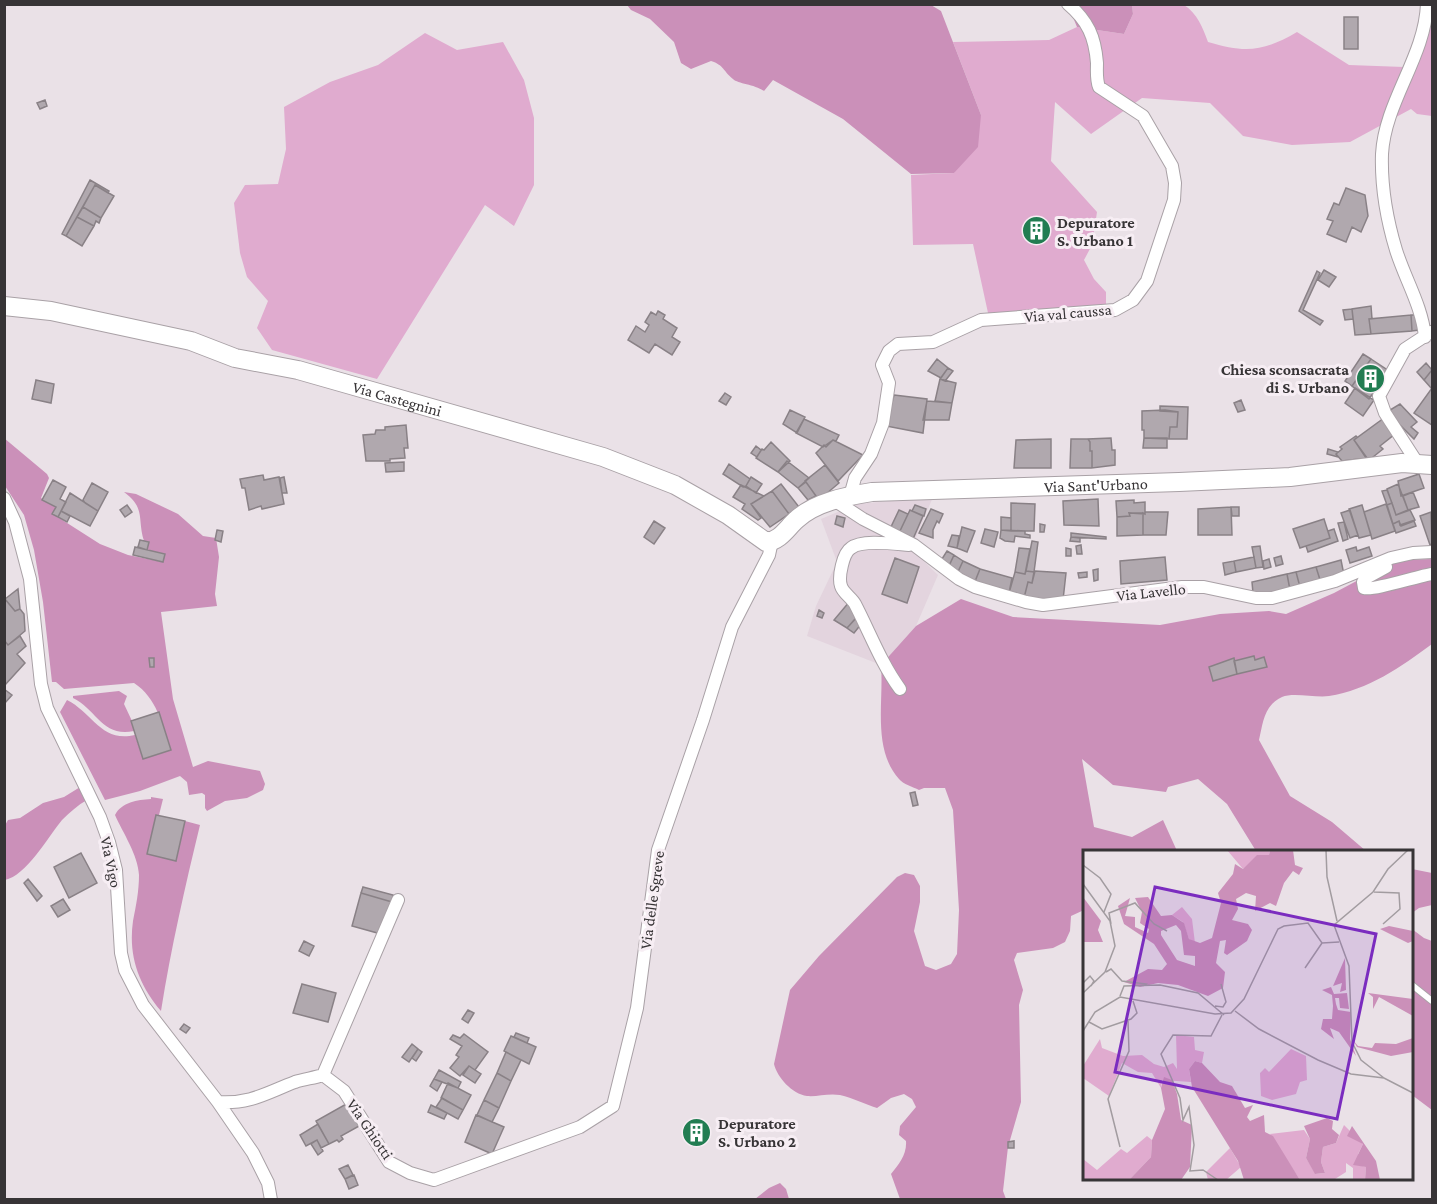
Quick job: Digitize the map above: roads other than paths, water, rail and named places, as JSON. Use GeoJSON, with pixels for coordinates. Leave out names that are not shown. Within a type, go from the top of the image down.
{"type":"FeatureCollection","features":[{"type":"Feature","properties":{"kind":"street","name":"Via val caussa"},"geometry":{"type":"LineString","coordinates":[[842,498],[871,454],[883,423],[889,383],[882,365],[889,351],[898,344],[933,342],[981,320],[1114,310],[1133,300],[1147,281],[1174,200],[1175,183],[1172,166],[1143,116],[1099,87],[1091,33],[1081,15],[1068,4]]}},
{"type":"Feature","properties":{"kind":"street"},"geometry":{"type":"LineString","coordinates":[[1425,465],[1385,413],[1379,396],[1405,349],[1429,334],[1396,249],[1384,189],[1382,153],[1385,134],[1401,85],[1425,29],[1427,4]]}},
{"type":"Feature","properties":{"kind":"street","name":"Via Castegnini"},"geometry":{"type":"LineString","coordinates":[[4,306],[51,310],[191,341],[235,358],[298,370],[603,457],[675,485],[728,515],[759,538],[772,542]]}},
{"type":"Feature","properties":{"kind":"street","name":"Via Sant'Urbano"},"geometry":{"type":"LineString","coordinates":[[772,542],[798,518],[842,498],[892,490],[1167,483],[1290,477],[1402,463],[1425,465]]}},
{"type":"Feature","properties":{"kind":"street","name":"Via Vigo"},"geometry":{"type":"LineString","coordinates":[[4,498],[15,522],[30,579],[42,684],[47,708],[100,817],[109,842],[116,870],[121,953],[125,970],[143,1005],[218,1102],[258,1161],[268,1183],[271,1200]]}},
{"type":"Feature","properties":{"kind":"street","name":"Via Lavello"},"geometry":{"type":"LineString","coordinates":[[842,498],[863,519],[914,545],[959,579],[975,587],[1043,605],[1182,587],[1204,587],[1256,598],[1272,598],[1335,581],[1367,567],[1405,555],[1432,552]]}},
{"type":"Feature","properties":{"kind":"street","name":"Via delle Sgreve"},"geometry":{"type":"LineString","coordinates":[[491,1161],[580,1127],[613,1106],[637,1008],[658,850],[732,627],[769,555],[772,542]]}},
{"type":"Feature","properties":{"kind":"street"},"geometry":{"type":"LineString","coordinates":[[900,689],[886,669],[871,633],[853,600],[842,589],[840,581],[846,552],[853,546],[875,543],[914,545]]}},
{"type":"Feature","properties":{"kind":"street"},"geometry":{"type":"LineString","coordinates":[[1405,555],[1366,578],[1363,582],[1364,588],[1370,590],[1432,573]]}},
{"type":"Feature","properties":{"kind":"street"},"geometry":{"type":"LineString","coordinates":[[218,1102],[234,1103],[251,1100],[297,1082],[323,1076],[398,900]]}},
{"type":"Feature","properties":{"kind":"street","name":"Via Ghiotti"},"geometry":{"type":"LineString","coordinates":[[323,1076],[344,1091],[389,1162],[410,1173],[434,1180],[491,1161]]}},
{"type":"Feature","properties":{"kind":"lane"},"geometry":{"type":"LineString","coordinates":[[1413,986],[1432,1000]]}},
{"type":"Feature","properties":{"kind":"place","name":"Depuratore S. Urbano 1"},"geometry":{"type":"Point","coordinates":[1036,231]}},
{"type":"Feature","properties":{"kind":"place","name":"Chiesa sconsacrata di S. Urbano"},"geometry":{"type":"Point","coordinates":[1370,378]}},
{"type":"Feature","properties":{"kind":"place","name":"Depuratore S. Urbano 2"},"geometry":{"type":"Point","coordinates":[697,1132]}}]}
